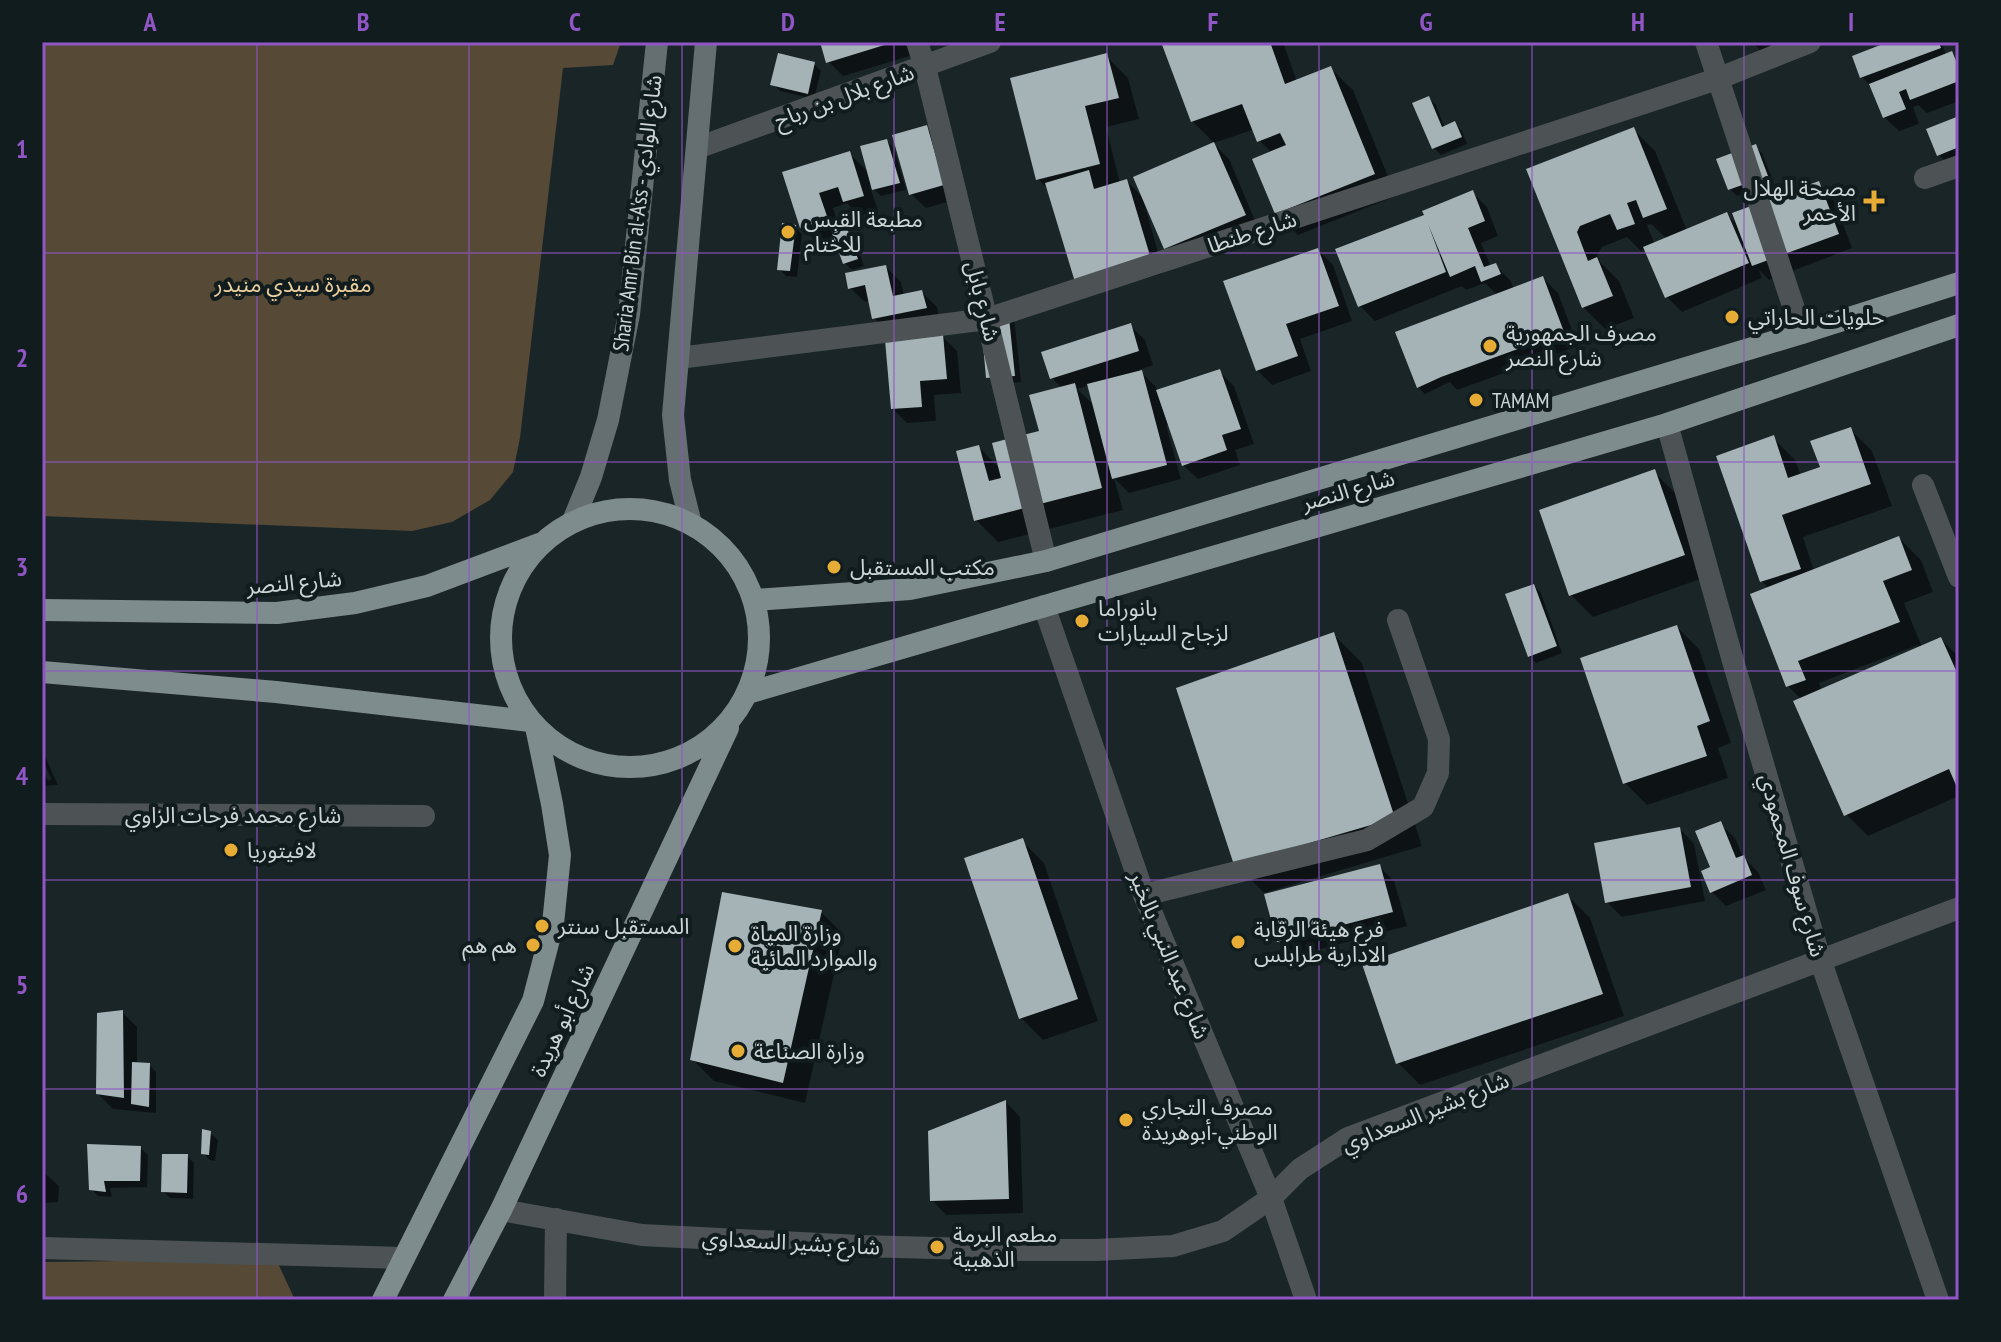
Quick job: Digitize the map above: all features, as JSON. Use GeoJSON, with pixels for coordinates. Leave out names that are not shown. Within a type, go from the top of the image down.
{"type":"FeatureCollection","features":[{"type":"Feature","properties":{"kind":"highway","name":"شارع النصر"},"geometry":{"type":"LineString","coordinates":[[754,600],[910,589],[1046,561],[1959,283]]}},
{"type":"Feature","properties":{"kind":"highway","name":"شارع النصر"},"geometry":{"type":"LineString","coordinates":[[748,693],[1667,424],[1959,325]]}},
{"type":"Feature","properties":{"kind":"highway"},"geometry":{"type":"LineString","coordinates":[[612,510],[652,511],[691,524],[718,544],[739,569],[754,600],[760,631],[758,663],[748,693],[734,717],[711,740],[684,756],[653,766],[621,767],[590,761],[561,747],[533,724],[510,687],[501,649],[503,611],[517,574],[541,544],[573,521],[612,510]]}},
{"type":"Feature","properties":{"kind":"highway","name":"شارع النصر"},"geometry":{"type":"LineString","coordinates":[[42,610],[277,613],[355,603],[427,586],[541,544]]}},
{"type":"Feature","properties":{"kind":"highway"},"geometry":{"type":"LineString","coordinates":[[42,672],[276,692],[533,724]]}},
{"type":"Feature","properties":{"kind":"highway","name":"شارع أبو هريدة"},"geometry":{"type":"LineString","coordinates":[[454,1300],[501,1210],[734,717]]}},
{"type":"Feature","properties":{"kind":"highway","name":"شارع أبو هريدة"},"geometry":{"type":"LineString","coordinates":[[383,1300],[533,1001],[553,924],[560,855],[552,804],[533,724]]}},
{"type":"Feature","properties":{"kind":"main road","name":"Sharia Amr Bin al-A'ss - شارع الوادي"},"geometry":{"type":"LineString","coordinates":[[573,521],[591,477],[608,420],[629,314],[657,42]]}},
{"type":"Feature","properties":{"kind":"main road"},"geometry":{"type":"LineString","coordinates":[[691,524],[680,480],[673,415],[706,42]]}},
{"type":"Feature","properties":{"kind":"street","name":"شارع بابل"},"geometry":{"type":"LineString","coordinates":[[917,42],[1046,561]]}},
{"type":"Feature","properties":{"kind":"street","name":"شارع بلال بن رباح"},"geometry":{"type":"LineString","coordinates":[[697,148],[990,42]]}},
{"type":"Feature","properties":{"kind":"street"},"geometry":{"type":"LineString","coordinates":[[1706,42],[1802,333]]}},
{"type":"Feature","properties":{"kind":"street","name":"شارع طنطا"},"geometry":{"type":"LineString","coordinates":[[679,358],[987,319],[1717,79],[1810,42]]}},
{"type":"Feature","properties":{"kind":"street"},"geometry":{"type":"LineString","coordinates":[[1925,178],[1959,166]]}},
{"type":"Feature","properties":{"kind":"street","name":"شارع سوف المحمودي"},"geometry":{"type":"LineString","coordinates":[[1667,424],[1820,959],[1938,1300]]}},
{"type":"Feature","properties":{"kind":"street"},"geometry":{"type":"LineString","coordinates":[[1923,485],[1959,577]]}},
{"type":"Feature","properties":{"kind":"street","name":"شارع عبد النبي بالخير"},"geometry":{"type":"LineString","coordinates":[[1044,606],[1144,895],[1271,1198],[1306,1300]]}},
{"type":"Feature","properties":{"kind":"street"},"geometry":{"type":"LineString","coordinates":[[1144,895],[1367,840],[1423,807],[1438,773],[1439,739],[1398,620]]}},
{"type":"Feature","properties":{"kind":"street","name":"شارع محمد فرحات الزاوي"},"geometry":{"type":"LineString","coordinates":[[42,814],[424,816]]}},
{"type":"Feature","properties":{"kind":"street","name":"شارع بشير السعداوي"},"geometry":{"type":"LineString","coordinates":[[501,1210],[642,1235],[859,1246],[1096,1250],[1173,1246],[1223,1231],[1271,1198],[1300,1169],[1348,1138],[1959,908]]}},
{"type":"Feature","properties":{"kind":"street"},"geometry":{"type":"LineString","coordinates":[[555,1300],[556,1219]]}},
{"type":"Feature","properties":{"kind":"street"},"geometry":{"type":"LineString","coordinates":[[42,1248],[404,1258]]}},
{"type":"Feature","properties":{"kind":"green space","name":"مقبرة سيدي منيدر"},"geometry":{"type":"Polygon","coordinates":[[[42,42],[621,42],[613,65],[563,68],[520,438],[513,472],[490,500],[452,522],[412,531],[42,516],[42,42]]]}},
{"type":"Feature","properties":{"kind":"green space"},"geometry":{"type":"Polygon","coordinates":[[[276,1259],[295,1300],[42,1300],[42,1262],[276,1259]]]}},
{"type":"Feature","properties":{"kind":"building"},"geometry":{"type":"Polygon","coordinates":[[[820,42],[891,42],[891,43],[826,63],[820,42]]]}},
{"type":"Feature","properties":{"kind":"building"},"geometry":{"type":"Polygon","coordinates":[[[1161,42],[1270,42],[1285,84],[1331,66],[1375,174],[1275,214],[1252,159],[1286,145],[1280,133],[1257,142],[1242,104],[1191,122],[1161,42]]]}},
{"type":"Feature","properties":{"kind":"building"},"geometry":{"type":"Polygon","coordinates":[[[1888,42],[1939,42],[1941,48],[1860,78],[1852,56],[1888,42]]]}},
{"type":"Feature","properties":{"kind":"building"},"geometry":{"type":"Polygon","coordinates":[[[1952,51],[1959,68],[1959,81],[1910,100],[1906,89],[1899,92],[1906,109],[1883,118],[1869,84],[1952,51]]]}},
{"type":"Feature","properties":{"kind":"building"},"geometry":{"type":"Polygon","coordinates":[[[778,53],[815,62],[808,94],[770,85],[778,53]]]}},
{"type":"Feature","properties":{"kind":"building"},"geometry":{"type":"Polygon","coordinates":[[[1107,53],[1119,98],[1085,106],[1100,164],[1036,180],[1010,78],[1107,53]]]}},
{"type":"Feature","properties":{"kind":"building"},"geometry":{"type":"Polygon","coordinates":[[[1429,96],[1442,127],[1455,121],[1462,137],[1432,149],[1412,103],[1429,96]]]}},
{"type":"Feature","properties":{"kind":"building"},"geometry":{"type":"Polygon","coordinates":[[[1959,116],[1959,147],[1937,156],[1926,129],[1959,116]]]}},
{"type":"Feature","properties":{"kind":"building"},"geometry":{"type":"Polygon","coordinates":[[[927,125],[944,185],[909,195],[892,135],[927,125]]]}},
{"type":"Feature","properties":{"kind":"building"},"geometry":{"type":"Polygon","coordinates":[[[1634,127],[1667,209],[1643,218],[1636,200],[1627,203],[1635,224],[1617,230],[1610,214],[1580,226],[1577,232],[1588,261],[1597,257],[1613,296],[1582,308],[1526,169],[1634,127]]]}},
{"type":"Feature","properties":{"kind":"building"},"geometry":{"type":"Polygon","coordinates":[[[887,139],[900,183],[872,190],[860,146],[887,139]]]}},
{"type":"Feature","properties":{"kind":"building"},"geometry":{"type":"Polygon","coordinates":[[[1214,142],[1246,215],[1164,249],[1133,177],[1214,142]]]}},
{"type":"Feature","properties":{"kind":"building"},"geometry":{"type":"Polygon","coordinates":[[[1756,144],[1768,176],[1728,190],[1716,159],[1756,144]]]}},
{"type":"Feature","properties":{"kind":"building"},"geometry":{"type":"Polygon","coordinates":[[[850,151],[864,196],[843,202],[838,187],[819,193],[828,219],[800,228],[782,172],[850,151]]]}},
{"type":"Feature","properties":{"kind":"building"},"geometry":{"type":"Polygon","coordinates":[[[1089,170],[1094,189],[1127,179],[1151,259],[1075,282],[1045,183],[1089,170]]]}},
{"type":"Feature","properties":{"kind":"building"},"geometry":{"type":"Polygon","coordinates":[[[1819,181],[1839,234],[1752,266],[1732,213],[1819,181]]]}},
{"type":"Feature","properties":{"kind":"building"},"geometry":{"type":"Polygon","coordinates":[[[1473,190],[1485,221],[1468,228],[1484,267],[1496,263],[1501,274],[1481,282],[1475,266],[1450,277],[1428,224],[1446,272],[1358,307],[1335,249],[1424,215],[1422,211],[1473,190]]]}},
{"type":"Feature","properties":{"kind":"building"},"geometry":{"type":"Polygon","coordinates":[[[1727,212],[1749,263],[1665,298],[1643,247],[1727,212]]]}},
{"type":"Feature","properties":{"kind":"building"},"geometry":{"type":"Polygon","coordinates":[[[782,223],[796,225],[790,271],[777,270],[782,223]]]}},
{"type":"Feature","properties":{"kind":"building"},"geometry":{"type":"Polygon","coordinates":[[[847,228],[858,259],[843,264],[832,233],[847,228]]]}},
{"type":"Feature","properties":{"kind":"building"},"geometry":{"type":"Polygon","coordinates":[[[1318,248],[1339,306],[1286,324],[1298,356],[1256,371],[1223,281],[1318,248]]]}},
{"type":"Feature","properties":{"kind":"building"},"geometry":{"type":"Polygon","coordinates":[[[886,265],[893,296],[922,290],[927,308],[872,319],[865,285],[848,289],[845,273],[886,265]]]}},
{"type":"Feature","properties":{"kind":"building"},"geometry":{"type":"Polygon","coordinates":[[[1543,276],[1564,332],[1417,388],[1395,332],[1543,276]]]}},
{"type":"Feature","properties":{"kind":"building"},"geometry":{"type":"Polygon","coordinates":[[[1008,308],[1015,376],[986,378],[980,311],[1008,308]]]}},
{"type":"Feature","properties":{"kind":"building"},"geometry":{"type":"Polygon","coordinates":[[[1131,323],[1139,351],[1050,379],[1041,352],[1131,323]]]}},
{"type":"Feature","properties":{"kind":"building"},"geometry":{"type":"Polygon","coordinates":[[[943,334],[947,379],[920,381],[922,407],[891,409],[885,340],[943,334]]]}},
{"type":"Feature","properties":{"kind":"building"},"geometry":{"type":"Polygon","coordinates":[[[1220,369],[1241,429],[1222,435],[1227,450],[1182,466],[1156,390],[1220,369]]]}},
{"type":"Feature","properties":{"kind":"building"},"geometry":{"type":"Polygon","coordinates":[[[1142,370],[1167,465],[1112,479],[1087,384],[1142,370]]]}},
{"type":"Feature","properties":{"kind":"building"},"geometry":{"type":"Polygon","coordinates":[[[1075,383],[1102,488],[974,521],[956,451],[979,445],[989,481],[1001,478],[992,443],[1039,431],[1029,395],[1075,383]]]}},
{"type":"Feature","properties":{"kind":"building"},"geometry":{"type":"Polygon","coordinates":[[[1851,427],[1871,484],[1782,515],[1801,569],[1760,582],[1716,456],[1774,435],[1788,478],[1820,467],[1810,441],[1851,427]]]}},
{"type":"Feature","properties":{"kind":"building"},"geometry":{"type":"Polygon","coordinates":[[[1655,469],[1685,555],[1569,596],[1539,510],[1655,469]]]}},
{"type":"Feature","properties":{"kind":"building"},"geometry":{"type":"Polygon","coordinates":[[[1899,536],[1912,570],[1883,581],[1900,622],[1798,661],[1806,680],[1786,687],[1750,594],[1899,536]]]}},
{"type":"Feature","properties":{"kind":"building"},"geometry":{"type":"Polygon","coordinates":[[[1534,584],[1557,646],[1528,657],[1505,594],[1534,584]]]}},
{"type":"Feature","properties":{"kind":"building"},"geometry":{"type":"Polygon","coordinates":[[[1677,625],[1710,721],[1697,726],[1707,756],[1623,784],[1580,658],[1677,625]]]}},
{"type":"Feature","properties":{"kind":"building"},"geometry":{"type":"Polygon","coordinates":[[[1334,632],[1395,818],[1234,865],[1176,688],[1334,632]]]}},
{"type":"Feature","properties":{"kind":"building"},"geometry":{"type":"Polygon","coordinates":[[[1941,637],[1959,677],[1959,792],[1949,769],[1844,816],[1793,701],[1941,637]]]}},
{"type":"Feature","properties":{"kind":"building"},"geometry":{"type":"Polygon","coordinates":[[[1721,821],[1736,858],[1744,855],[1752,875],[1710,893],[1701,871],[1710,867],[1695,831],[1721,821]]]}},
{"type":"Feature","properties":{"kind":"building"},"geometry":{"type":"Polygon","coordinates":[[[1680,827],[1691,887],[1605,903],[1594,843],[1680,827]]]}},
{"type":"Feature","properties":{"kind":"building"},"geometry":{"type":"Polygon","coordinates":[[[1023,838],[1078,999],[1019,1019],[964,858],[1023,838]]]}},
{"type":"Feature","properties":{"kind":"building"},"geometry":{"type":"Polygon","coordinates":[[[1380,864],[1393,912],[1277,942],[1264,894],[1380,864]]]}},
{"type":"Feature","properties":{"kind":"building"},"geometry":{"type":"Polygon","coordinates":[[[722,892],[822,910],[783,1083],[690,1060],[722,892]]]}},
{"type":"Feature","properties":{"kind":"building"},"geometry":{"type":"Polygon","coordinates":[[[1568,893],[1603,994],[1396,1064],[1362,964],[1568,893]]]}},
{"type":"Feature","properties":{"kind":"building"},"geometry":{"type":"Polygon","coordinates":[[[123,1010],[124,1098],[96,1094],[97,1013],[123,1010]]]}},
{"type":"Feature","properties":{"kind":"building"},"geometry":{"type":"Polygon","coordinates":[[[132,1062],[150,1063],[149,1107],[131,1104],[132,1062]]]}},
{"type":"Feature","properties":{"kind":"building"},"geometry":{"type":"Polygon","coordinates":[[[1006,1100],[1009,1199],[930,1201],[928,1131],[1006,1100]]]}},
{"type":"Feature","properties":{"kind":"building"},"geometry":{"type":"Polygon","coordinates":[[[202,1129],[211,1131],[209,1155],[201,1154],[202,1129]]]}},
{"type":"Feature","properties":{"kind":"building"},"geometry":{"type":"Polygon","coordinates":[[[87,1144],[141,1146],[140,1181],[104,1181],[106,1192],[89,1190],[87,1144]]]}},
{"type":"Feature","properties":{"kind":"building"},"geometry":{"type":"Polygon","coordinates":[[[162,1154],[188,1154],[187,1193],[161,1192],[162,1154]]]}},
{"type":"Feature","properties":{"kind":"place","name":"مصحة الهلال الأحمر"},"geometry":{"type":"Point","coordinates":[1874,201]}},
{"type":"Feature","properties":{"kind":"place","name":"مطبعة القبس للاختام"},"geometry":{"type":"Point","coordinates":[788,232]}},
{"type":"Feature","properties":{"kind":"place","name":"حلويات الحاراتي"},"geometry":{"type":"Point","coordinates":[1732,317]}},
{"type":"Feature","properties":{"kind":"place","name":"مصرف الجمهورية شارع النصر"},"geometry":{"type":"Point","coordinates":[1490,346]}},
{"type":"Feature","properties":{"kind":"place","name":"TAMAM"},"geometry":{"type":"Point","coordinates":[1476,400]}},
{"type":"Feature","properties":{"kind":"place","name":"مكتب المستقبل"},"geometry":{"type":"Point","coordinates":[834,567]}},
{"type":"Feature","properties":{"kind":"place","name":"بانوراما لزجاج السيارات"},"geometry":{"type":"Point","coordinates":[1082,621]}},
{"type":"Feature","properties":{"kind":"place","name":"لافيتوريا"},"geometry":{"type":"Point","coordinates":[231,850]}},
{"type":"Feature","properties":{"kind":"place","name":"المستقبل سنتر"},"geometry":{"type":"Point","coordinates":[542,926]}},
{"type":"Feature","properties":{"kind":"place","name":"فرع هيئة الرقابة الادارية طرابلس"},"geometry":{"type":"Point","coordinates":[1238,942]}},
{"type":"Feature","properties":{"kind":"place","name":"هم هم"},"geometry":{"type":"Point","coordinates":[533,945]}},
{"type":"Feature","properties":{"kind":"place","name":"وزارة المياة والموارد المائية"},"geometry":{"type":"Point","coordinates":[735,946]}},
{"type":"Feature","properties":{"kind":"place","name":"وزارة الصناعة"},"geometry":{"type":"Point","coordinates":[738,1051]}},
{"type":"Feature","properties":{"kind":"place","name":"مصرف التجاري الوطني-أبوهريدة"},"geometry":{"type":"Point","coordinates":[1126,1120]}},
{"type":"Feature","properties":{"kind":"place","name":"مطعم البرمة الذهبية"},"geometry":{"type":"Point","coordinates":[937,1247]}}]}
